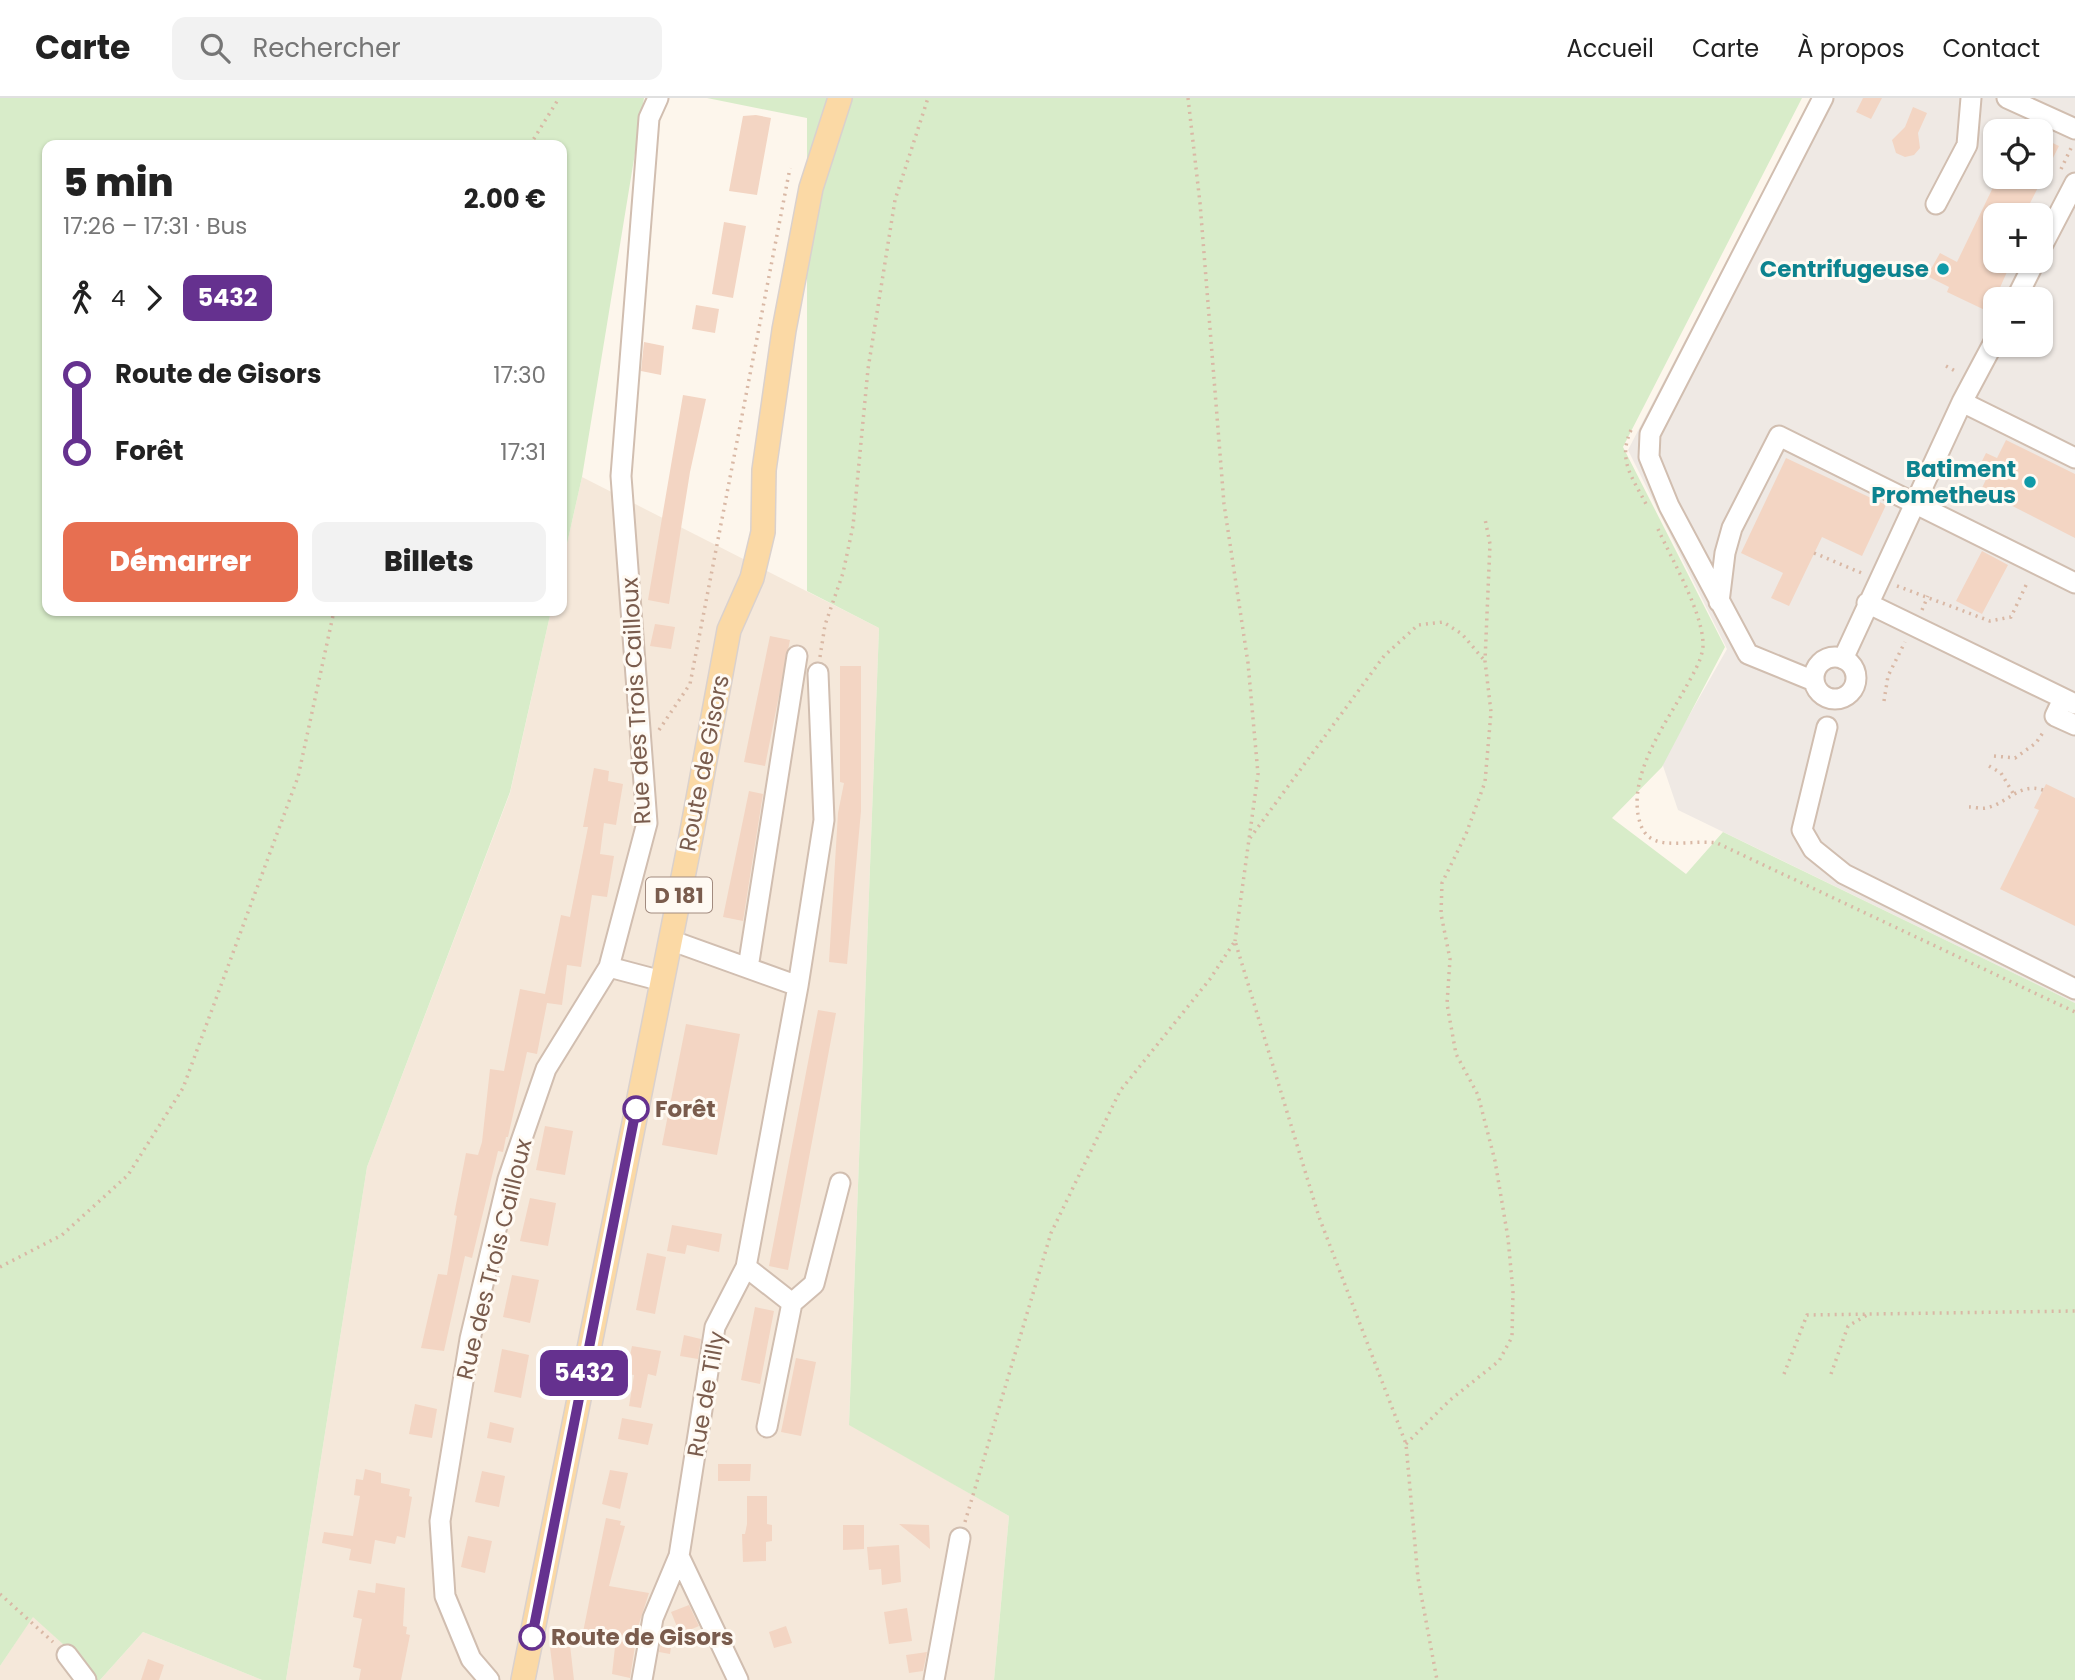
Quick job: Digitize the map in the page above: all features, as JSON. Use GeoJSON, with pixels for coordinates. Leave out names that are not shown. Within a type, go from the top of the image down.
{"type":"FeatureCollection","features":[{"type":"Feature","properties":{"kind":"main road","name":"Route de Gisors"},"geometry":{"type":"LineString","coordinates":[[523,1680],[729,630],[752,578],[763,532],[764,470],[784,330],[811,188],[840,98]]}},
{"type":"Feature","properties":{"kind":"street","name":"Rue des Trois Cailloux"},"geometry":{"type":"LineString","coordinates":[[489,1680],[471,1658],[445,1596],[440,1521],[468,1352],[508,1179],[547,1069],[609,967],[647,823],[621,476],[649,118],[659,98]]}},
{"type":"Feature","properties":{"kind":"street"},"geometry":{"type":"LineString","coordinates":[[1814,681],[1748,654],[1669,506],[1649,457],[1650,434],[1823,98]]}},
{"type":"Feature","properties":{"kind":"street"},"geometry":{"type":"LineString","coordinates":[[1936,204],[1967,145],[1971,98]]}},
{"type":"Feature","properties":{"kind":"street"},"geometry":{"type":"LineString","coordinates":[[2007,98],[2075,129]]}},
{"type":"Feature","properties":{"kind":"street"},"geometry":{"type":"LineString","coordinates":[[2053,225],[2075,183]]}},
{"type":"Feature","properties":{"kind":"street"},"geometry":{"type":"LineString","coordinates":[[1843,659],[1914,503],[1986,357]]}},
{"type":"Feature","properties":{"kind":"street"},"geometry":{"type":"LineString","coordinates":[[1962,402],[2075,458]]}},
{"type":"Feature","properties":{"kind":"street"},"geometry":{"type":"LineString","coordinates":[[1720,603],[1725,553],[1732,528],[1779,436],[2075,583]]}},
{"type":"Feature","properties":{"kind":"street"},"geometry":{"type":"LineString","coordinates":[[1867,603],[2064,706],[2075,725]]}},
{"type":"Feature","properties":{"kind":"street"},"geometry":{"type":"LineString","coordinates":[[748,968],[797,656]]}},
{"type":"Feature","properties":{"kind":"street"},"geometry":{"type":"LineString","coordinates":[[1835,698],[1818,691],[1814,681],[1815,671],[1824,661],[1843,659],[1851,666],[1855,675],[1854,686],[1835,698],[1827,727],[1802,830],[1813,849],[1844,874],[2075,989]]}},
{"type":"Feature","properties":{"kind":"street","name":"Rue de Tilly"},"geometry":{"type":"LineString","coordinates":[[642,1680],[653,1618],[679,1556],[715,1327],[746,1267],[797,986],[824,820],[818,673]]}},
{"type":"Feature","properties":{"kind":"street"},"geometry":{"type":"LineString","coordinates":[[670,940],[797,986]]}},
{"type":"Feature","properties":{"kind":"street"},"geometry":{"type":"LineString","coordinates":[[609,967],[662,981]]}},
{"type":"Feature","properties":{"kind":"street"},"geometry":{"type":"LineString","coordinates":[[767,1427],[792,1303],[814,1284],[840,1183]]}},
{"type":"Feature","properties":{"kind":"street"},"geometry":{"type":"LineString","coordinates":[[746,1267],[792,1303]]}},
{"type":"Feature","properties":{"kind":"street"},"geometry":{"type":"LineString","coordinates":[[934,1680],[960,1538]]}},
{"type":"Feature","properties":{"kind":"street"},"geometry":{"type":"LineString","coordinates":[[679,1556],[738,1680]]}},
{"type":"Feature","properties":{"kind":"street"},"geometry":{"type":"LineString","coordinates":[[67,1655],[86,1680]]}},
{"type":"Feature","properties":{"kind":"path"},"geometry":{"type":"LineString","coordinates":[[533,140],[559,98]]}},
{"type":"Feature","properties":{"kind":"path"},"geometry":{"type":"LineString","coordinates":[[818,673],[825,625],[844,573],[853,526],[868,369],[895,200],[928,98]]}},
{"type":"Feature","properties":{"kind":"path"},"geometry":{"type":"LineString","coordinates":[[1188,98],[1200,203],[1224,505],[1248,663],[1258,774],[1235,941],[1319,1217],[1406,1444],[1418,1578],[1437,1680]]}},
{"type":"Feature","properties":{"kind":"path"},"geometry":{"type":"LineString","coordinates":[[654,737],[690,684],[790,169]]}},
{"type":"Feature","properties":{"kind":"path"},"geometry":{"type":"LineString","coordinates":[[1406,1444],[1450,1401],[1499,1361],[1512,1337],[1513,1292],[1508,1238],[1494,1161],[1478,1095],[1456,1054],[1447,1004],[1450,959],[1441,914],[1442,883],[1466,834],[1485,782],[1491,712],[1485,661],[1490,544],[1485,519]]}},
{"type":"Feature","properties":{"kind":"path"},"geometry":{"type":"LineString","coordinates":[[1884,701],[1888,676],[1928,596],[1990,621],[2011,617],[2036,564]]}},
{"type":"Feature","properties":{"kind":"path"},"geometry":{"type":"LineString","coordinates":[[0,1267],[62,1235],[128,1175],[183,1088],[298,777],[333,616]]}},
{"type":"Feature","properties":{"kind":"path"},"geometry":{"type":"LineString","coordinates":[[1249,839],[1384,656],[1418,625],[1443,622],[1462,634],[1485,661]]}},
{"type":"Feature","properties":{"kind":"path"},"geometry":{"type":"LineString","coordinates":[[1994,756],[2015,758],[2036,743],[2064,706]]}},
{"type":"Feature","properties":{"kind":"path"},"geometry":{"type":"LineString","coordinates":[[1989,766],[2001,773],[2013,793]]}},
{"type":"Feature","properties":{"kind":"path"},"geometry":{"type":"LineString","coordinates":[[1969,807],[1987,808],[2013,793],[2034,787],[2043,790]]}},
{"type":"Feature","properties":{"kind":"path"},"geometry":{"type":"LineString","coordinates":[[960,1538],[1051,1233],[1120,1091],[1209,979],[1235,941]]}},
{"type":"Feature","properties":{"kind":"path"},"geometry":{"type":"LineString","coordinates":[[1784,1374],[1807,1315],[2075,1311]]}},
{"type":"Feature","properties":{"kind":"path"},"geometry":{"type":"LineString","coordinates":[[1831,1374],[1847,1326],[1871,1313]]}},
{"type":"Feature","properties":{"kind":"path"},"geometry":{"type":"LineString","coordinates":[[0,1594],[67,1655]]}},
{"type":"Feature","properties":{"kind":"shaded area"},"geometry":{"type":"Polygon","coordinates":[[[1811,98],[2075,98],[2075,1003],[1678,810],[1662,763],[1727,649],[1628,450],[1811,98]]]}},
{"type":"Feature","properties":{"kind":"shaded area"},"geometry":{"type":"Polygon","coordinates":[[[582,477],[879,628],[849,1424],[1009,1516],[994,1680],[286,1680],[367,1167],[510,793],[550,616],[567,616],[567,544],[582,477]]]}},
{"type":"Feature","properties":{"kind":"shaded area"},"geometry":{"type":"Polygon","coordinates":[[[33,1616],[65,1646],[92,1680],[0,1680],[0,1666],[33,1616]]]}},
{"type":"Feature","properties":{"kind":"shaded area"},"geometry":{"type":"Polygon","coordinates":[[[143,1632],[262,1680],[100,1680],[143,1632]]]}},
{"type":"Feature","properties":{"kind":"green space"},"geometry":{"type":"Polygon","coordinates":[[[0,98],[644,98],[582,477],[567,544],[567,140],[42,140],[42,616],[550,616],[510,792],[367,1167],[286,1680],[262,1680],[143,1632],[100,1680],[92,1680],[65,1646],[33,1617],[0,1666],[0,98]]]}},
{"type":"Feature","properties":{"kind":"green space"},"geometry":{"type":"Polygon","coordinates":[[[707,98],[1802,98],[1623,447],[1725,647],[1662,767],[1612,818],[1686,874],[1723,832],[2075,1003],[2075,1680],[994,1680],[1009,1516],[849,1425],[879,628],[807,591],[807,118],[707,98]]]}},
{"type":"Feature","properties":{"kind":"building"},"geometry":{"type":"Polygon","coordinates":[[[1863,98],[1882,98],[1871,119],[1856,112],[1863,98]]]}},
{"type":"Feature","properties":{"kind":"building"},"geometry":{"type":"Polygon","coordinates":[[[1913,107],[1927,113],[1918,133],[1920,148],[1914,155],[1905,157],[1896,153],[1892,140],[1905,127],[1913,107]]]}},
{"type":"Feature","properties":{"kind":"building"},"geometry":{"type":"Polygon","coordinates":[[[743,116],[771,118],[757,195],[729,191],[743,116]]]}},
{"type":"Feature","properties":{"kind":"building"},"geometry":{"type":"Polygon","coordinates":[[[2053,143],[2059,146],[2053,158],[2053,143]]]}},
{"type":"Feature","properties":{"kind":"building"},"geometry":{"type":"Polygon","coordinates":[[[1992,189],[2037,189],[2030,203],[1985,203],[1992,189]]]}},
{"type":"Feature","properties":{"kind":"building"},"geometry":{"type":"Polygon","coordinates":[[[1983,208],[1983,273],[2007,273],[2000,287],[1983,287],[1983,309],[1947,292],[1949,287],[1927,276],[1940,253],[1957,262],[1983,208]]]}},
{"type":"Feature","properties":{"kind":"building"},"geometry":{"type":"Polygon","coordinates":[[[724,222],[746,226],[733,298],[712,294],[724,222]]]}},
{"type":"Feature","properties":{"kind":"building"},"geometry":{"type":"Polygon","coordinates":[[[696,305],[719,309],[715,333],[692,329],[696,305]]]}},
{"type":"Feature","properties":{"kind":"building"},"geometry":{"type":"Polygon","coordinates":[[[644,342],[664,346],[661,375],[641,371],[644,342]]]}},
{"type":"Feature","properties":{"kind":"building"},"geometry":{"type":"Polygon","coordinates":[[[683,395],[706,399],[690,472],[669,604],[648,600],[683,395]]]}},
{"type":"Feature","properties":{"kind":"building","name":"Batiment Prometheus"},"geometry":{"type":"Polygon","coordinates":[[[2006,440],[2075,474],[2075,538],[1981,490],[1989,473],[1979,467],[1986,453],[1997,458],[2006,440]]]}},
{"type":"Feature","properties":{"kind":"building"},"geometry":{"type":"Polygon","coordinates":[[[1786,458],[1886,505],[1862,556],[1822,537],[1789,606],[1771,598],[1783,573],[1741,553],[1786,458]]]}},
{"type":"Feature","properties":{"kind":"building"},"geometry":{"type":"Polygon","coordinates":[[[1982,551],[2008,565],[1982,614],[1956,601],[1982,551]]]}},
{"type":"Feature","properties":{"kind":"building"},"geometry":{"type":"Polygon","coordinates":[[[655,624],[675,627],[671,649],[650,646],[655,624]]]}},
{"type":"Feature","properties":{"kind":"building"},"geometry":{"type":"Polygon","coordinates":[[[770,636],[790,640],[765,766],[744,762],[770,636]]]}},
{"type":"Feature","properties":{"kind":"building"},"geometry":{"type":"Polygon","coordinates":[[[840,666],[861,666],[861,811],[847,964],[829,962],[838,813],[844,783],[840,782],[840,666]]]}},
{"type":"Feature","properties":{"kind":"building"},"geometry":{"type":"Polygon","coordinates":[[[594,768],[609,771],[608,781],[623,784],[616,825],[604,823],[600,854],[614,856],[607,897],[592,895],[581,967],[567,965],[562,1005],[547,1003],[537,1054],[527,1052],[508,1137],[503,1152],[498,1151],[472,1258],[465,1256],[444,1351],[421,1348],[438,1274],[447,1275],[457,1216],[454,1215],[466,1153],[478,1155],[482,1142],[490,1069],[504,1071],[520,989],[545,994],[561,915],[570,917],[588,827],[583,827],[594,768]]]}},
{"type":"Feature","properties":{"kind":"building"},"geometry":{"type":"Polygon","coordinates":[[[2046,784],[2075,798],[2075,926],[2000,889],[2039,810],[2034,808],[2046,784]]]}},
{"type":"Feature","properties":{"kind":"building"},"geometry":{"type":"Polygon","coordinates":[[[749,791],[763,794],[743,921],[723,917],[749,791]]]}},
{"type":"Feature","properties":{"kind":"building"},"geometry":{"type":"Polygon","coordinates":[[[818,1010],[836,1013],[788,1270],[769,1266],[818,1010]]]}},
{"type":"Feature","properties":{"kind":"building"},"geometry":{"type":"Polygon","coordinates":[[[686,1024],[740,1034],[717,1155],[662,1145],[686,1024]]]}},
{"type":"Feature","properties":{"kind":"building"},"geometry":{"type":"Polygon","coordinates":[[[545,1126],[573,1131],[565,1175],[536,1170],[545,1126]]]}},
{"type":"Feature","properties":{"kind":"building"},"geometry":{"type":"Polygon","coordinates":[[[530,1198],[556,1203],[548,1246],[520,1241],[530,1198]]]}},
{"type":"Feature","properties":{"kind":"building"},"geometry":{"type":"Polygon","coordinates":[[[672,1225],[722,1234],[719,1252],[687,1245],[685,1254],[667,1251],[672,1225]]]}},
{"type":"Feature","properties":{"kind":"building"},"geometry":{"type":"Polygon","coordinates":[[[647,1253],[666,1257],[655,1314],[636,1310],[647,1253]]]}},
{"type":"Feature","properties":{"kind":"building"},"geometry":{"type":"Polygon","coordinates":[[[512,1275],[539,1280],[530,1323],[503,1317],[512,1275]]]}},
{"type":"Feature","properties":{"kind":"building"},"geometry":{"type":"Polygon","coordinates":[[[755,1307],[774,1311],[760,1384],[741,1380],[755,1307]]]}},
{"type":"Feature","properties":{"kind":"building"},"geometry":{"type":"Polygon","coordinates":[[[684,1335],[701,1339],[698,1359],[680,1356],[684,1335]]]}},
{"type":"Feature","properties":{"kind":"building"},"geometry":{"type":"Polygon","coordinates":[[[632,1346],[661,1351],[656,1376],[648,1374],[641,1408],[629,1406],[634,1375],[626,1374],[632,1346]]]}},
{"type":"Feature","properties":{"kind":"building"},"geometry":{"type":"Polygon","coordinates":[[[502,1349],[529,1355],[521,1398],[494,1392],[502,1349]]]}},
{"type":"Feature","properties":{"kind":"building"},"geometry":{"type":"Polygon","coordinates":[[[796,1358],[816,1362],[801,1436],[781,1432],[796,1358]]]}},
{"type":"Feature","properties":{"kind":"building"},"geometry":{"type":"Polygon","coordinates":[[[415,1404],[437,1409],[432,1438],[409,1434],[415,1404]]]}},
{"type":"Feature","properties":{"kind":"building"},"geometry":{"type":"Polygon","coordinates":[[[622,1418],[653,1424],[648,1445],[618,1439],[622,1418]]]}},
{"type":"Feature","properties":{"kind":"building"},"geometry":{"type":"Polygon","coordinates":[[[490,1422],[514,1428],[511,1443],[487,1438],[490,1422]]]}},
{"type":"Feature","properties":{"kind":"building"},"geometry":{"type":"Polygon","coordinates":[[[718,1464],[751,1464],[750,1481],[718,1481],[718,1464]]]}},
{"type":"Feature","properties":{"kind":"building"},"geometry":{"type":"Polygon","coordinates":[[[365,1469],[381,1473],[381,1483],[410,1489],[409,1496],[412,1497],[405,1538],[397,1536],[395,1544],[375,1540],[371,1564],[349,1560],[351,1549],[322,1543],[324,1532],[353,1536],[360,1496],[354,1495],[356,1479],[363,1480],[365,1469]]]}},
{"type":"Feature","properties":{"kind":"building"},"geometry":{"type":"Polygon","coordinates":[[[610,1470],[628,1473],[620,1509],[602,1504],[610,1470]]]}},
{"type":"Feature","properties":{"kind":"building"},"geometry":{"type":"Polygon","coordinates":[[[482,1471],[505,1476],[499,1507],[475,1502],[482,1471]]]}},
{"type":"Feature","properties":{"kind":"building"},"geometry":{"type":"Polygon","coordinates":[[[747,1496],[767,1496],[767,1524],[772,1525],[772,1541],[766,1542],[766,1561],[743,1562],[742,1534],[745,1534],[747,1524],[747,1496]]]}},
{"type":"Feature","properties":{"kind":"building"},"geometry":{"type":"Polygon","coordinates":[[[606,1518],[621,1521],[620,1525],[625,1526],[609,1586],[649,1593],[638,1627],[630,1678],[612,1674],[615,1647],[581,1642],[606,1518]]]}},
{"type":"Feature","properties":{"kind":"building"},"geometry":{"type":"Polygon","coordinates":[[[899,1524],[929,1525],[930,1549],[899,1524]]]}},
{"type":"Feature","properties":{"kind":"building"},"geometry":{"type":"Polygon","coordinates":[[[843,1525],[864,1525],[864,1549],[843,1550],[843,1525]]]}},
{"type":"Feature","properties":{"kind":"building"},"geometry":{"type":"Polygon","coordinates":[[[468,1536],[492,1541],[485,1573],[461,1567],[468,1536]]]}},
{"type":"Feature","properties":{"kind":"building"},"geometry":{"type":"Polygon","coordinates":[[[899,1545],[901,1582],[882,1585],[881,1569],[869,1570],[867,1547],[899,1545]]]}},
{"type":"Feature","properties":{"kind":"building"},"geometry":{"type":"Polygon","coordinates":[[[376,1583],[405,1588],[403,1626],[407,1627],[406,1634],[410,1635],[401,1680],[359,1680],[361,1669],[353,1667],[362,1619],[353,1617],[358,1590],[375,1593],[376,1583]]]}},
{"type":"Feature","properties":{"kind":"building"},"geometry":{"type":"Polygon","coordinates":[[[689,1605],[699,1626],[680,1634],[671,1612],[689,1605]]]}},
{"type":"Feature","properties":{"kind":"building"},"geometry":{"type":"Polygon","coordinates":[[[907,1608],[912,1641],[889,1644],[884,1612],[907,1608]]]}},
{"type":"Feature","properties":{"kind":"building"},"geometry":{"type":"Polygon","coordinates":[[[786,1626],[792,1643],[774,1648],[769,1632],[786,1626]]]}},
{"type":"Feature","properties":{"kind":"building"},"geometry":{"type":"Polygon","coordinates":[[[663,1631],[673,1633],[670,1654],[659,1652],[663,1631]]]}},
{"type":"Feature","properties":{"kind":"building"},"geometry":{"type":"Polygon","coordinates":[[[570,1645],[574,1680],[554,1680],[550,1647],[570,1645]]]}},
{"type":"Feature","properties":{"kind":"building"},"geometry":{"type":"Polygon","coordinates":[[[927,1652],[923,1671],[909,1673],[906,1655],[927,1652]]]}},
{"type":"Feature","properties":{"kind":"building"},"geometry":{"type":"Polygon","coordinates":[[[148,1659],[164,1665],[159,1680],[141,1680],[148,1659]]]}},
{"type":"Feature","properties":{"kind":"bus line","name":"5432"},"geometry":{"type":"LineString","coordinates":[[532,1637],[636,1109]]}},
{"type":"Feature","properties":{"kind":"place","name":"Centrifugeuse"},"geometry":{"type":"Point","coordinates":[1943,269]}},
{"type":"Feature","properties":{"kind":"place","name":"Batiment Prometheus"},"geometry":{"type":"Point","coordinates":[2030,482]}},
{"type":"Feature","properties":{"kind":"place","name":"Forêt"},"geometry":{"type":"Point","coordinates":[636,1109]}},
{"type":"Feature","properties":{"kind":"place","name":"Route de Gisors"},"geometry":{"type":"Point","coordinates":[532,1637]}}]}
